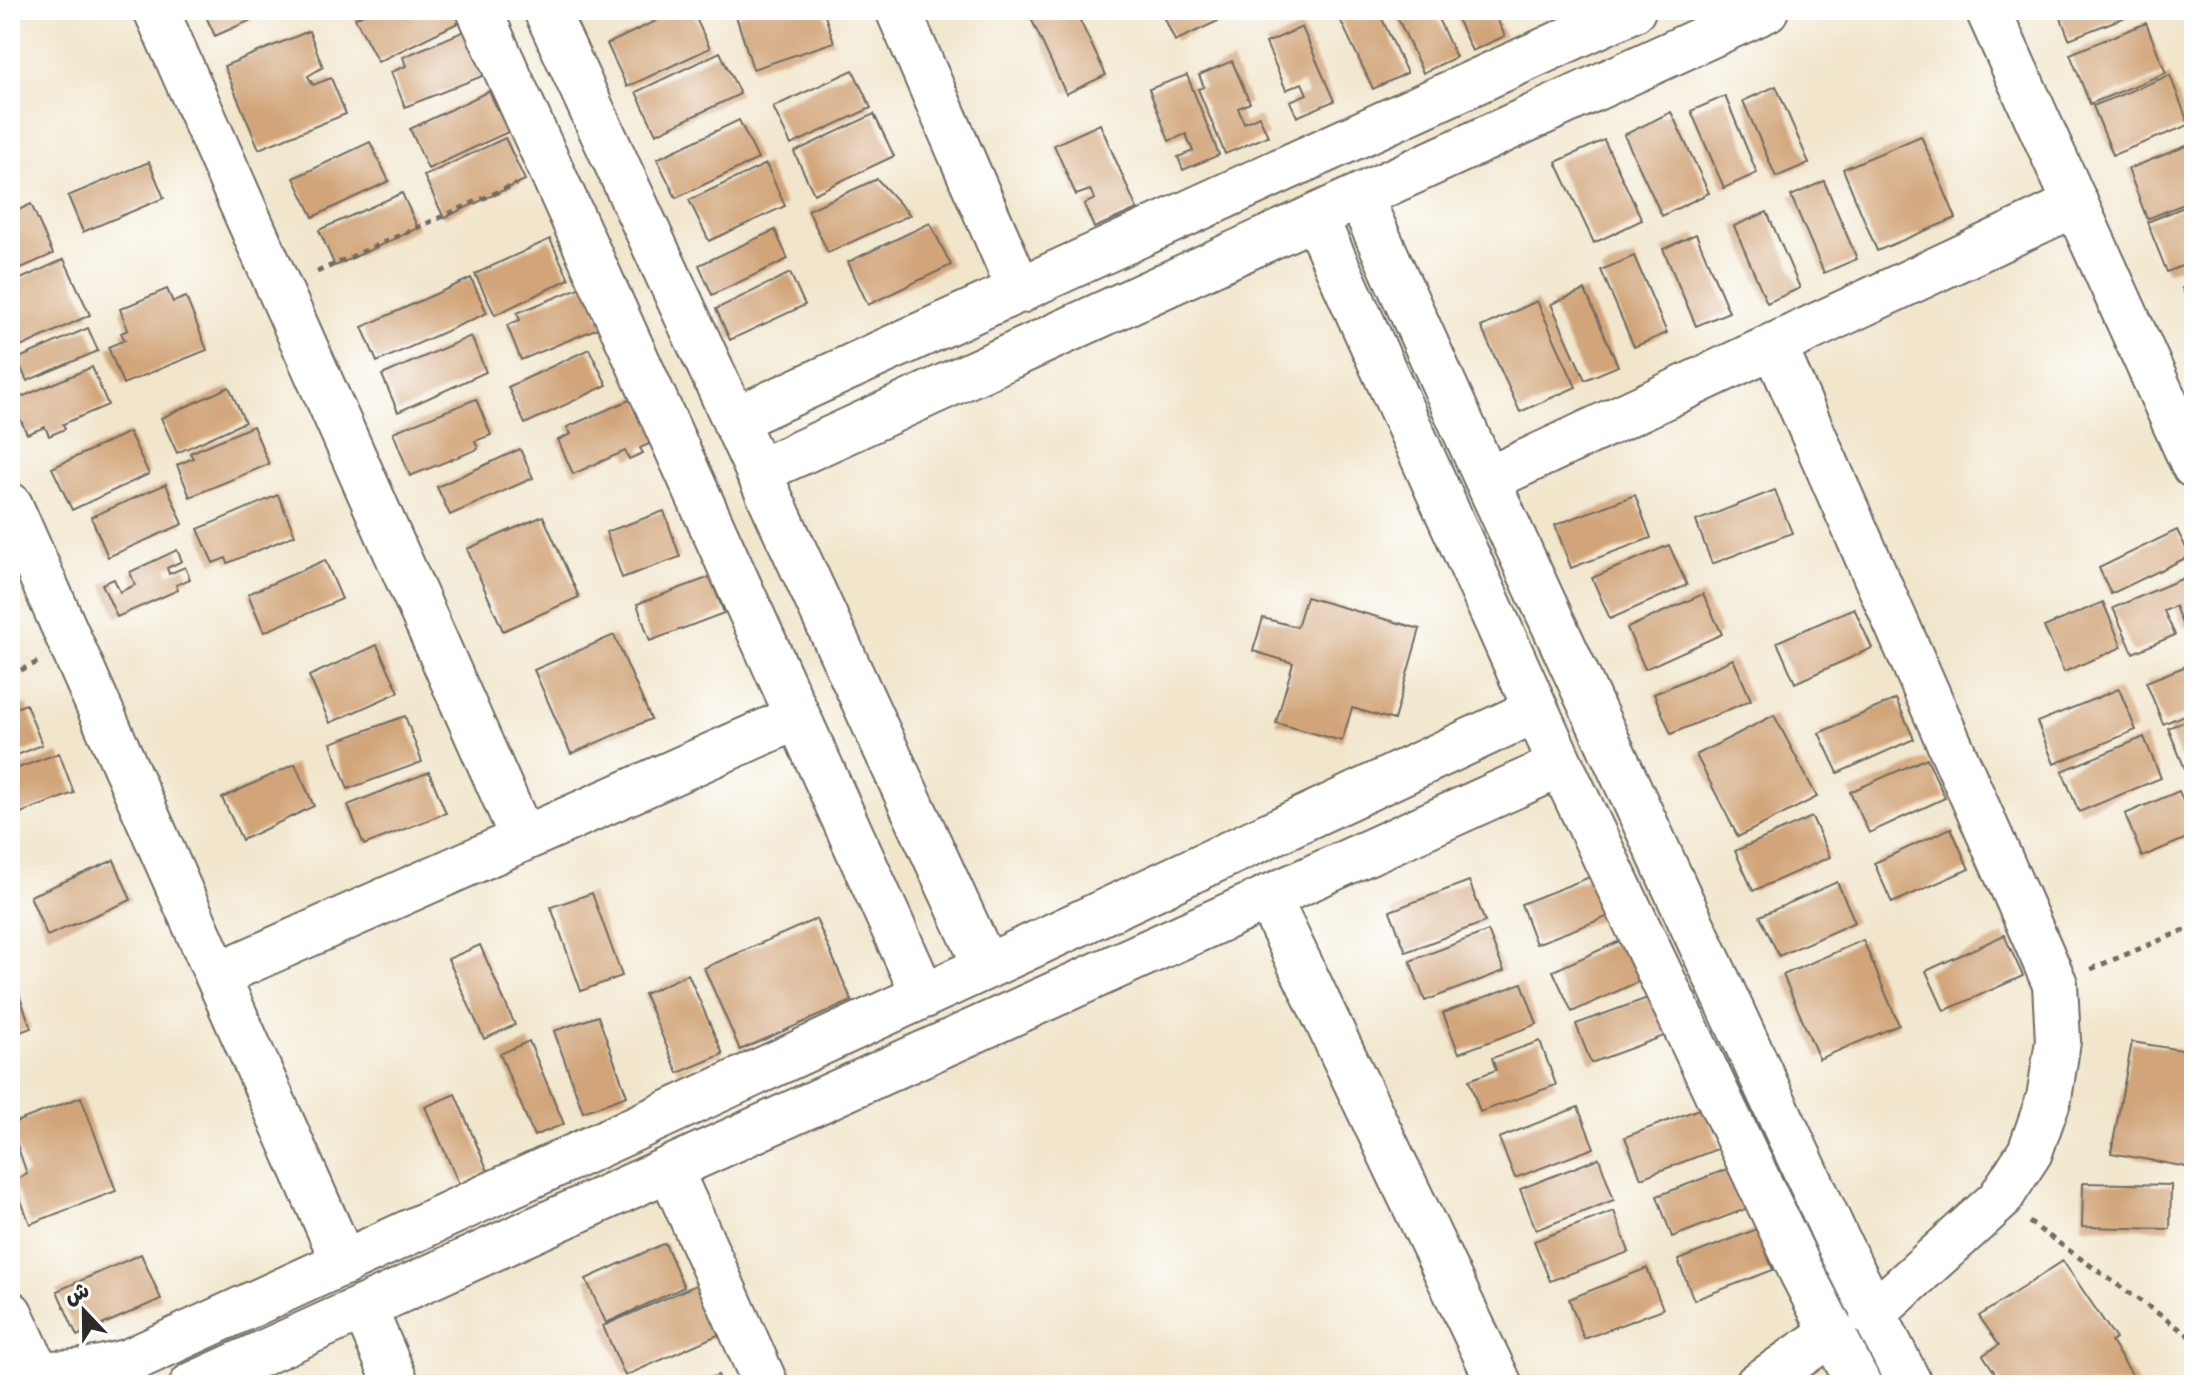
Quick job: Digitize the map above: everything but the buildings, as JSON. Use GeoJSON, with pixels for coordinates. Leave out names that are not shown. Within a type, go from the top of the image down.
{"type":"FeatureCollection","features":[{"type":"Feature","properties":{"kind":"street"},"geometry":{"type":"LineString","coordinates":[[156,10],[523,839]]}},
{"type":"Feature","properties":{"kind":"street"},"geometry":{"type":"LineString","coordinates":[[479,10],[924,996]]}},
{"type":"Feature","properties":{"kind":"street"},"geometry":{"type":"LineString","coordinates":[[546,10],[986,967]]}},
{"type":"Feature","properties":{"kind":"street"},"geometry":{"type":"LineString","coordinates":[[758,472],[1766,10]]}},
{"type":"Feature","properties":{"kind":"street"},"geometry":{"type":"LineString","coordinates":[[1988,10],[2194,466]]}},
{"type":"Feature","properties":{"kind":"street"},"geometry":{"type":"LineString","coordinates":[[901,11],[1020,291]]}},
{"type":"Feature","properties":{"kind":"street"},"geometry":{"type":"LineString","coordinates":[[734,420],[1020,291],[1616,14]]}},
{"type":"Feature","properties":{"kind":"street"},"geometry":{"type":"LineString","coordinates":[[1360,197],[1872,1315],[1910,1385]]}},
{"type":"Feature","properties":{"kind":"street"},"geometry":{"type":"LineString","coordinates":[[1487,480],[2076,204]]}},
{"type":"Feature","properties":{"kind":"street"},"geometry":{"type":"LineString","coordinates":[[1315,217],[1561,765],[1859,1385]]}},
{"type":"Feature","properties":{"kind":"street"},"geometry":{"type":"LineString","coordinates":[[1343,278],[1358,264],[1378,258],[1388,259]]}},
{"type":"Feature","properties":{"kind":"street"},"geometry":{"type":"LineString","coordinates":[[1774,345],[2055,984],[2058,1041],[2049,1098],[2030,1152],[1999,1200],[1872,1315]]}},
{"type":"Feature","properties":{"kind":"street"},"geometry":{"type":"LineString","coordinates":[[10,505],[344,1263]]}},
{"type":"Feature","properties":{"kind":"street"},"geometry":{"type":"LineString","coordinates":[[10,1313],[40,1378],[95,1370],[129,1361],[924,996],[1536,710]]}},
{"type":"Feature","properties":{"kind":"street"},"geometry":{"type":"LineString","coordinates":[[217,975],[798,717]]}},
{"type":"Feature","properties":{"kind":"street"},"geometry":{"type":"LineString","coordinates":[[192,1385],[1561,765]]}},
{"type":"Feature","properties":{"kind":"street"},"geometry":{"type":"LineString","coordinates":[[1268,897],[1500,1385]]}},
{"type":"Feature","properties":{"kind":"street"},"geometry":{"type":"LineString","coordinates":[[1694,1047],[1739,1024]]}},
{"type":"Feature","properties":{"kind":"street"},"geometry":{"type":"LineString","coordinates":[[670,1169],[766,1385]]}},
{"type":"Feature","properties":{"kind":"street"},"geometry":{"type":"LineString","coordinates":[[364,1308],[397,1385]]}},
{"type":"Feature","properties":{"kind":"street"},"geometry":{"type":"LineString","coordinates":[[1757,1385],[1832,1333]]}},
{"type":"Feature","properties":{"kind":"path"},"geometry":{"type":"LineString","coordinates":[[280,289],[551,168]]}},
{"type":"Feature","properties":{"kind":"path"},"geometry":{"type":"LineString","coordinates":[[2055,984],[2194,926]]}},
{"type":"Feature","properties":{"kind":"path"},"geometry":{"type":"LineString","coordinates":[[1999,1200],[2194,1339]]}}]}
